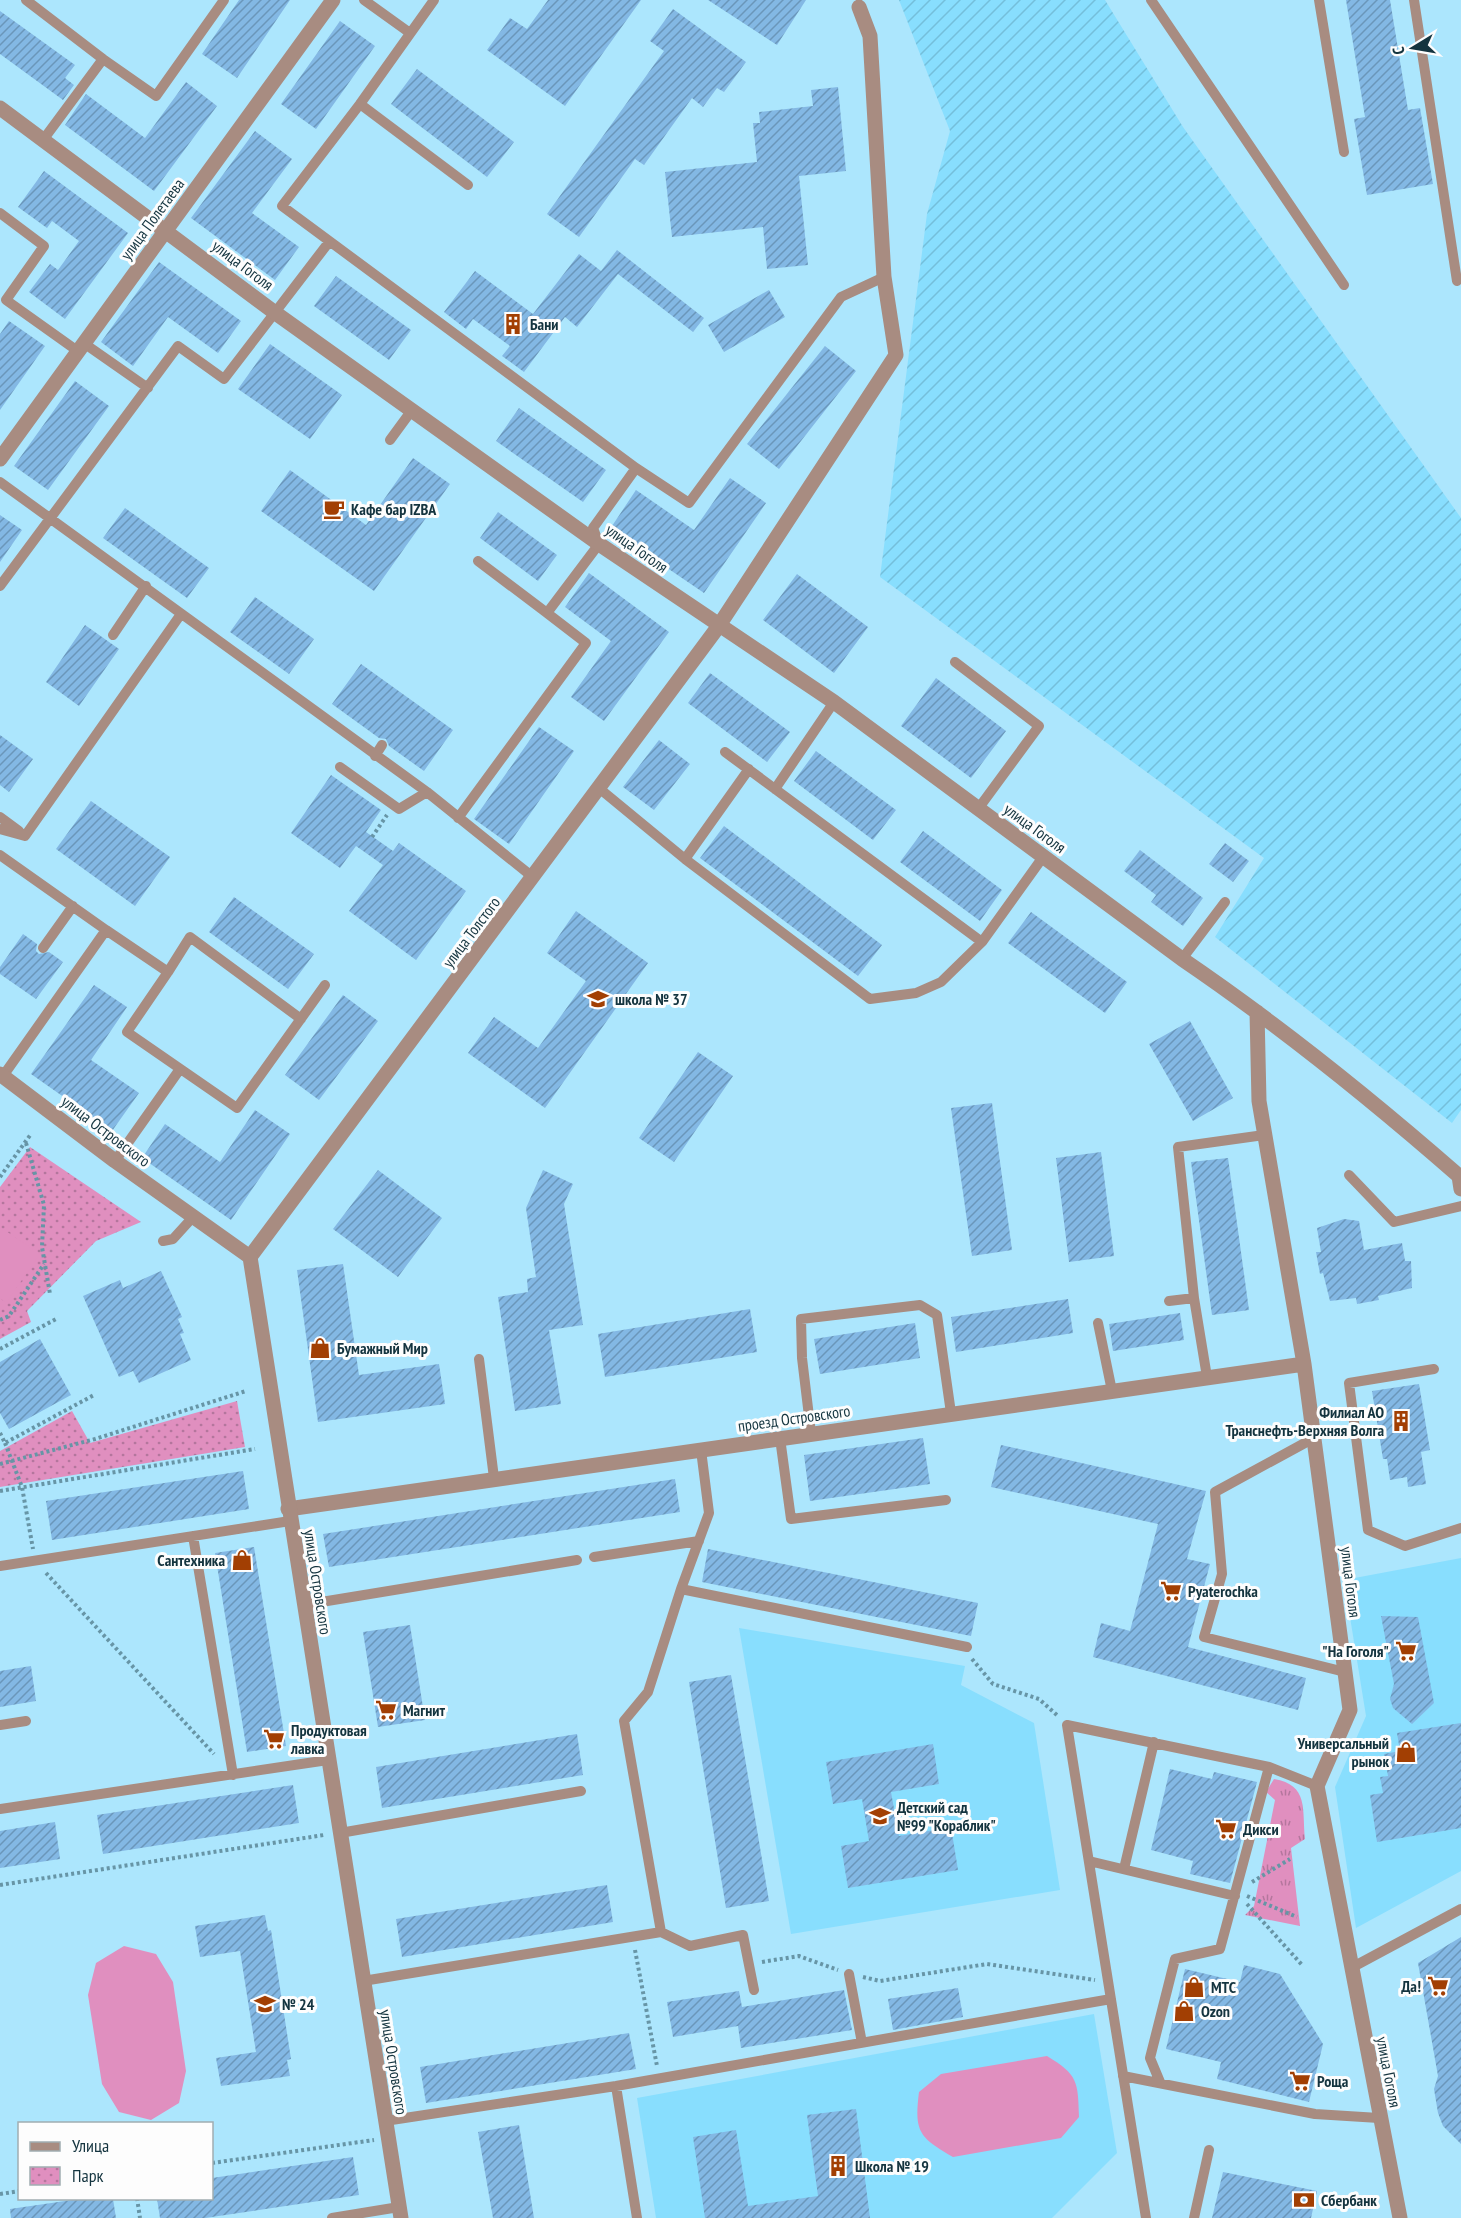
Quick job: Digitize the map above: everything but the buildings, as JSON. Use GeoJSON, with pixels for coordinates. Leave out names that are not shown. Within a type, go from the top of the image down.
{"type":"FeatureCollection","features":[{"type":"Feature","properties":{"kind":"street","name":"улица Полетаева"},"geometry":{"type":"LineString","coordinates":[[0,459],[333,0]]}},
{"type":"Feature","properties":{"kind":"street","name":"улица Толстого"},"geometry":{"type":"LineString","coordinates":[[250,1257],[534,878],[718,627],[896,355],[884,277],[870,36],[859,2]]}},
{"type":"Feature","properties":{"kind":"street","name":"улица Гоголя"},"geometry":{"type":"LineString","coordinates":[[0,108],[274,312],[718,627],[834,702],[1257,1012],[1393,1119],[1460,1179]]}},
{"type":"Feature","properties":{"kind":"street","name":"улица Гоголя"},"geometry":{"type":"LineString","coordinates":[[1257,1012],[1259,1101],[1304,1364],[1350,1710],[1317,1786],[1400,2218]]}},
{"type":"Feature","properties":{"kind":"street","name":"улица Островского"},"geometry":{"type":"LineString","coordinates":[[1,1075],[115,1161],[250,1257],[400,2213]]}},
{"type":"Feature","properties":{"kind":"street","name":"проезд Островского"},"geometry":{"type":"LineString","coordinates":[[289,1515],[494,1478],[1304,1364]]}},
{"type":"Feature","properties":{"kind":"lane"},"geometry":{"type":"LineString","coordinates":[[26,0],[104,60],[156,96],[224,0]]}},
{"type":"Feature","properties":{"kind":"lane"},"geometry":{"type":"LineString","coordinates":[[364,0],[410,33]]}},
{"type":"Feature","properties":{"kind":"lane"},"geometry":{"type":"LineString","coordinates":[[434,0],[360,104],[282,206],[636,468],[688,503],[841,297],[884,277]]}},
{"type":"Feature","properties":{"kind":"lane"},"geometry":{"type":"LineString","coordinates":[[1151,0],[1344,285]]}},
{"type":"Feature","properties":{"kind":"lane"},"geometry":{"type":"LineString","coordinates":[[1319,0],[1344,152]]}},
{"type":"Feature","properties":{"kind":"lane"},"geometry":{"type":"LineString","coordinates":[[1414,0],[1457,281]]}},
{"type":"Feature","properties":{"kind":"lane"},"geometry":{"type":"LineString","coordinates":[[43,140],[104,60]]}},
{"type":"Feature","properties":{"kind":"lane"},"geometry":{"type":"LineString","coordinates":[[360,104],[468,185]]}},
{"type":"Feature","properties":{"kind":"lane"},"geometry":{"type":"LineString","coordinates":[[0,213],[44,246],[3,305],[82,348],[148,388]]}},
{"type":"Feature","properties":{"kind":"lane"},"geometry":{"type":"LineString","coordinates":[[0,586],[178,346],[224,379],[328,242]]}},
{"type":"Feature","properties":{"kind":"lane"},"geometry":{"type":"LineString","coordinates":[[390,440],[412,410]]}},
{"type":"Feature","properties":{"kind":"lane"},"geometry":{"type":"LineString","coordinates":[[548,613],[599,544],[593,528],[636,468]]}},
{"type":"Feature","properties":{"kind":"lane"},"geometry":{"type":"LineString","coordinates":[[0,482],[427,792],[534,878]]}},
{"type":"Feature","properties":{"kind":"lane"},"geometry":{"type":"LineString","coordinates":[[458,818],[586,643],[478,561]]}},
{"type":"Feature","properties":{"kind":"lane"},"geometry":{"type":"LineString","coordinates":[[113,635],[146,586]]}},
{"type":"Feature","properties":{"kind":"lane"},"geometry":{"type":"LineString","coordinates":[[25,836],[181,614]]}},
{"type":"Feature","properties":{"kind":"lane"},"geometry":{"type":"LineString","coordinates":[[955,662],[1040,726],[978,809]]}},
{"type":"Feature","properties":{"kind":"lane"},"geometry":{"type":"LineString","coordinates":[[775,789],[834,702]]}},
{"type":"Feature","properties":{"kind":"lane"},"geometry":{"type":"LineString","coordinates":[[375,756],[382,745]]}},
{"type":"Feature","properties":{"kind":"lane"},"geometry":{"type":"LineString","coordinates":[[725,752],[982,942]]}},
{"type":"Feature","properties":{"kind":"lane"},"geometry":{"type":"LineString","coordinates":[[340,767],[399,809],[427,792]]}},
{"type":"Feature","properties":{"kind":"lane"},"geometry":{"type":"LineString","coordinates":[[684,859],[749,769]]}},
{"type":"Feature","properties":{"kind":"lane"},"geometry":{"type":"LineString","coordinates":[[600,789],[684,859],[870,999],[916,993],[941,982],[982,942],[1043,857]]}},
{"type":"Feature","properties":{"kind":"lane"},"geometry":{"type":"LineString","coordinates":[[0,817],[25,836]]}},
{"type":"Feature","properties":{"kind":"lane"},"geometry":{"type":"LineString","coordinates":[[0,829],[25,836]]}},
{"type":"Feature","properties":{"kind":"lane"},"geometry":{"type":"LineString","coordinates":[[0,855],[168,972]]}},
{"type":"Feature","properties":{"kind":"lane"},"geometry":{"type":"LineString","coordinates":[[1182,959],[1225,902]]}},
{"type":"Feature","properties":{"kind":"lane"},"geometry":{"type":"LineString","coordinates":[[43,948],[73,906]]}},
{"type":"Feature","properties":{"kind":"lane"},"geometry":{"type":"LineString","coordinates":[[1,1075],[106,930]]}},
{"type":"Feature","properties":{"kind":"lane"},"geometry":{"type":"LineString","coordinates":[[301,1019],[190,937],[127,1032],[237,1108],[325,986]]}},
{"type":"Feature","properties":{"kind":"lane"},"geometry":{"type":"LineString","coordinates":[[115,1161],[180,1069]]}},
{"type":"Feature","properties":{"kind":"lane"},"geometry":{"type":"LineString","coordinates":[[1207,1377],[1194,1298],[1178,1147],[1264,1135]]}},
{"type":"Feature","properties":{"kind":"lane"},"geometry":{"type":"LineString","coordinates":[[1349,1175],[1394,1222],[1461,1206]]}},
{"type":"Feature","properties":{"kind":"lane"},"geometry":{"type":"LineString","coordinates":[[162,1241],[173,1239],[193,1217]]}},
{"type":"Feature","properties":{"kind":"lane"},"geometry":{"type":"LineString","coordinates":[[1169,1301],[1194,1298]]}},
{"type":"Feature","properties":{"kind":"lane"},"geometry":{"type":"LineString","coordinates":[[811,1433],[801,1358],[801,1319],[920,1305],[937,1315],[951,1413]]}},
{"type":"Feature","properties":{"kind":"lane"},"geometry":{"type":"LineString","coordinates":[[1098,1323],[1112,1391]]}},
{"type":"Feature","properties":{"kind":"lane"},"geometry":{"type":"LineString","coordinates":[[479,1359],[494,1478]]}},
{"type":"Feature","properties":{"kind":"lane"},"geometry":{"type":"LineString","coordinates":[[1434,1369],[1349,1383],[1368,1530],[1405,1546],[1461,1528]]}},
{"type":"Feature","properties":{"kind":"lane"},"geometry":{"type":"LineString","coordinates":[[780,1438],[791,1519],[946,1500]]}},
{"type":"Feature","properties":{"kind":"lane"},"geometry":{"type":"LineString","coordinates":[[1314,1438],[1215,1492],[1222,1574],[1204,1637],[1345,1672]]}},
{"type":"Feature","properties":{"kind":"lane"},"geometry":{"type":"LineString","coordinates":[[662,1932],[624,1721],[648,1692],[681,1589],[710,1512],[700,1450]]}},
{"type":"Feature","properties":{"kind":"lane"},"geometry":{"type":"LineString","coordinates":[[0,1566],[193,1536],[289,1515]]}},
{"type":"Feature","properties":{"kind":"lane"},"geometry":{"type":"LineString","coordinates":[[193,1536],[233,1774]]}},
{"type":"Feature","properties":{"kind":"lane"},"geometry":{"type":"LineString","coordinates":[[594,1557],[699,1541]]}},
{"type":"Feature","properties":{"kind":"lane"},"geometry":{"type":"LineString","coordinates":[[303,1605],[577,1560]]}},
{"type":"Feature","properties":{"kind":"lane"},"geometry":{"type":"LineString","coordinates":[[681,1589],[967,1647]]}},
{"type":"Feature","properties":{"kind":"lane"},"geometry":{"type":"LineString","coordinates":[[0,1725],[26,1721]]}},
{"type":"Feature","properties":{"kind":"lane"},"geometry":{"type":"LineString","coordinates":[[1146,2218],[1067,1725],[1269,1767],[1317,1786]]}},
{"type":"Feature","properties":{"kind":"lane"},"geometry":{"type":"LineString","coordinates":[[1124,1869],[1154,1742]]}},
{"type":"Feature","properties":{"kind":"lane"},"geometry":{"type":"LineString","coordinates":[[0,1809],[328,1760]]}},
{"type":"Feature","properties":{"kind":"lane"},"geometry":{"type":"LineString","coordinates":[[1160,2082],[1150,2058],[1175,1959],[1220,1949],[1269,1767]]}},
{"type":"Feature","properties":{"kind":"lane"},"geometry":{"type":"LineString","coordinates":[[340,1833],[581,1791]]}},
{"type":"Feature","properties":{"kind":"lane"},"geometry":{"type":"LineString","coordinates":[[1089,1861],[1236,1894]]}},
{"type":"Feature","properties":{"kind":"lane"},"geometry":{"type":"LineString","coordinates":[[1351,1968],[1461,1909]]}},
{"type":"Feature","properties":{"kind":"lane"},"geometry":{"type":"LineString","coordinates":[[363,1981],[662,1932],[690,1946],[743,1935],[754,1990]]}},
{"type":"Feature","properties":{"kind":"lane"},"geometry":{"type":"LineString","coordinates":[[849,1974],[862,2043]]}},
{"type":"Feature","properties":{"kind":"lane"},"geometry":{"type":"LineString","coordinates":[[385,2121],[659,2079],[1111,1999]]}},
{"type":"Feature","properties":{"kind":"lane"},"geometry":{"type":"LineString","coordinates":[[1123,2076],[1315,2114],[1379,2118]]}},
{"type":"Feature","properties":{"kind":"lane"},"geometry":{"type":"LineString","coordinates":[[616,2086],[637,2218]]}},
{"type":"Feature","properties":{"kind":"lane"},"geometry":{"type":"LineString","coordinates":[[1194,2218],[1209,2150]]}},
{"type":"Feature","properties":{"kind":"lane"},"geometry":{"type":"LineString","coordinates":[[332,2218],[400,2213]]}},
{"type":"Feature","properties":{"kind":"path"},"geometry":{"type":"LineString","coordinates":[[372,837],[393,805]]}},
{"type":"Feature","properties":{"kind":"path"},"geometry":{"type":"LineString","coordinates":[[0,1177],[32,1134]]}},
{"type":"Feature","properties":{"kind":"path"},"geometry":{"type":"LineString","coordinates":[[26,1143],[44,1205],[42,1247],[50,1294]]}},
{"type":"Feature","properties":{"kind":"path"},"geometry":{"type":"LineString","coordinates":[[0,1320],[9,1316],[45,1264]]}},
{"type":"Feature","properties":{"kind":"path"},"geometry":{"type":"LineString","coordinates":[[0,1349],[58,1317]]}},
{"type":"Feature","properties":{"kind":"path"},"geometry":{"type":"LineString","coordinates":[[0,1464],[246,1391]]}},
{"type":"Feature","properties":{"kind":"path"},"geometry":{"type":"LineString","coordinates":[[5,1443],[94,1395]]}},
{"type":"Feature","properties":{"kind":"path"},"geometry":{"type":"LineString","coordinates":[[0,1433],[22,1487],[35,1561],[233,1774]]}},
{"type":"Feature","properties":{"kind":"path"},"geometry":{"type":"LineString","coordinates":[[0,1491],[255,1449]]}},
{"type":"Feature","properties":{"kind":"path"},"geometry":{"type":"LineString","coordinates":[[967,1647],[975,1664],[993,1684],[1039,1699],[1067,1725]]}},
{"type":"Feature","properties":{"kind":"path"},"geometry":{"type":"LineString","coordinates":[[0,1885],[340,1833]]}},
{"type":"Feature","properties":{"kind":"path"},"geometry":{"type":"LineString","coordinates":[[1236,1894],[1290,1859]]}},
{"type":"Feature","properties":{"kind":"path"},"geometry":{"type":"LineString","coordinates":[[1236,1894],[1297,1917]]}},
{"type":"Feature","properties":{"kind":"path"},"geometry":{"type":"LineString","coordinates":[[1236,1894],[1303,1966]]}},
{"type":"Feature","properties":{"kind":"path"},"geometry":{"type":"LineString","coordinates":[[633,1937],[659,2079]]}},
{"type":"Feature","properties":{"kind":"path"},"geometry":{"type":"LineString","coordinates":[[749,1965],[799,1956],[849,1974],[880,1981],[987,1964],[1108,1982]]}},
{"type":"Feature","properties":{"kind":"path"},"geometry":{"type":"LineString","coordinates":[[213,2163],[388,2138]]}},
{"type":"Feature","properties":{"kind":"path"},"geometry":{"type":"LineString","coordinates":[[0,2194],[18,2191]]}},
{"type":"Feature","properties":{"kind":"path"},"geometry":{"type":"LineString","coordinates":[[137,2200],[140,2218]]}},
{"type":"Feature","properties":{"kind":"shaded area"},"geometry":{"type":"Polygon","coordinates":[[[899,0],[1105,0],[1183,127],[1461,518],[1461,1110],[1452,1123],[1215,937],[1264,858],[880,577],[927,214],[950,131],[899,0]]]}},
{"type":"Feature","properties":{"kind":"shaded area","name":"Универсальный рынок"},"geometry":{"type":"Polygon","coordinates":[[[1461,1558],[1461,1871],[1356,1928],[1335,1787],[1366,1716],[1344,1580],[1461,1558]]]}},
{"type":"Feature","properties":{"kind":"shaded area"},"geometry":{"type":"Polygon","coordinates":[[[739,1628],[965,1666],[961,1685],[1034,1723],[1060,1890],[791,1934],[739,1628]]]}},
{"type":"Feature","properties":{"kind":"shaded area"},"geometry":{"type":"Polygon","coordinates":[[[1094,2014],[1117,2153],[1052,2218],[656,2218],[637,2098],[1094,2014]]]}},
{"type":"Feature","properties":{"kind":"green space"},"geometry":{"type":"Polygon","coordinates":[[[30,1147],[141,1222],[96,1241],[27,1311],[31,1322],[0,1339],[0,1187],[30,1147]]]}},
{"type":"Feature","properties":{"kind":"green space"},"geometry":{"type":"Polygon","coordinates":[[[3,1229],[40,1254],[6,1303],[0,1298],[0,1234],[3,1229]]]}},
{"type":"Feature","properties":{"kind":"green space"},"geometry":{"type":"Polygon","coordinates":[[[237,1401],[245,1447],[0,1487],[0,1451],[72,1411],[90,1443],[237,1401]]]}},
{"type":"Feature","properties":{"kind":"green space"},"geometry":{"type":"Polygon","coordinates":[[[1274,1779],[1293,1787],[1302,1800],[1305,1839],[1291,1848],[1300,1926],[1245,1915],[1254,1906],[1275,1800],[1266,1792],[1274,1779]]]}},
{"type":"Feature","properties":{"kind":"green space"},"geometry":{"type":"Polygon","coordinates":[[[124,1946],[156,1954],[173,1982],[186,2071],[179,2103],[151,2120],[119,2112],[102,2084],[88,1995],[96,1963],[124,1946]]]}},
{"type":"Feature","properties":{"kind":"green space"},"geometry":{"type":"Polygon","coordinates":[[[1047,2056],[1065,2068],[1077,2087],[1079,2117],[1061,2138],[953,2157],[933,2144],[921,2132],[917,2116],[919,2092],[941,2074],[1047,2056]]]}},
{"type":"Feature","properties":{"kind":"place","name":"Бани"},"geometry":{"type":"Point","coordinates":[513,324]}},
{"type":"Feature","properties":{"kind":"place","name":"Кафе бар IZBA"},"geometry":{"type":"Point","coordinates":[334,509]}},
{"type":"Feature","properties":{"kind":"place","name":"школа № 37"},"geometry":{"type":"Point","coordinates":[598,999]}},
{"type":"Feature","properties":{"kind":"place","name":"Бумажный Мир"},"geometry":{"type":"Point","coordinates":[320,1348]}},
{"type":"Feature","properties":{"kind":"place","name":"Филиал АО Транснефть-Верхняя Волга"},"geometry":{"type":"Point","coordinates":[1401,1421]}},
{"type":"Feature","properties":{"kind":"place","name":"Сантехника"},"geometry":{"type":"Point","coordinates":[242,1560]}},
{"type":"Feature","properties":{"kind":"place","name":"Pyaterochka"},"geometry":{"type":"Point","coordinates":[1171,1591]}},
{"type":"Feature","properties":{"kind":"place","name":"\"На Гоголя\""},"geometry":{"type":"Point","coordinates":[1406,1651]}},
{"type":"Feature","properties":{"kind":"place","name":"Магнит"},"geometry":{"type":"Point","coordinates":[386,1710]}},
{"type":"Feature","properties":{"kind":"place","name":"Продуктовая лавка"},"geometry":{"type":"Point","coordinates":[274,1739]}},
{"type":"Feature","properties":{"kind":"place","name":"Универсальный рынок"},"geometry":{"type":"Point","coordinates":[1406,1752]}},
{"type":"Feature","properties":{"kind":"place","name":"Детский сад №99 \"Кораблик\""},"geometry":{"type":"Point","coordinates":[880,1816]}},
{"type":"Feature","properties":{"kind":"place","name":"Дикси"},"geometry":{"type":"Point","coordinates":[1226,1829]}},
{"type":"Feature","properties":{"kind":"place","name":"Да!"},"geometry":{"type":"Point","coordinates":[1438,1986]}},
{"type":"Feature","properties":{"kind":"place","name":"МТС"},"geometry":{"type":"Point","coordinates":[1194,1987]}},
{"type":"Feature","properties":{"kind":"place","name":"№ 24"},"geometry":{"type":"Point","coordinates":[265,2004]}},
{"type":"Feature","properties":{"kind":"place","name":"Ozon"},"geometry":{"type":"Point","coordinates":[1184,2011]}},
{"type":"Feature","properties":{"kind":"place","name":"Роща"},"geometry":{"type":"Point","coordinates":[1300,2081]}},
{"type":"Feature","properties":{"kind":"place","name":"Школа № 19"},"geometry":{"type":"Point","coordinates":[838,2166]}},
{"type":"Feature","properties":{"kind":"place","name":"Сбербанк"},"geometry":{"type":"Point","coordinates":[1304,2200]}}]}
